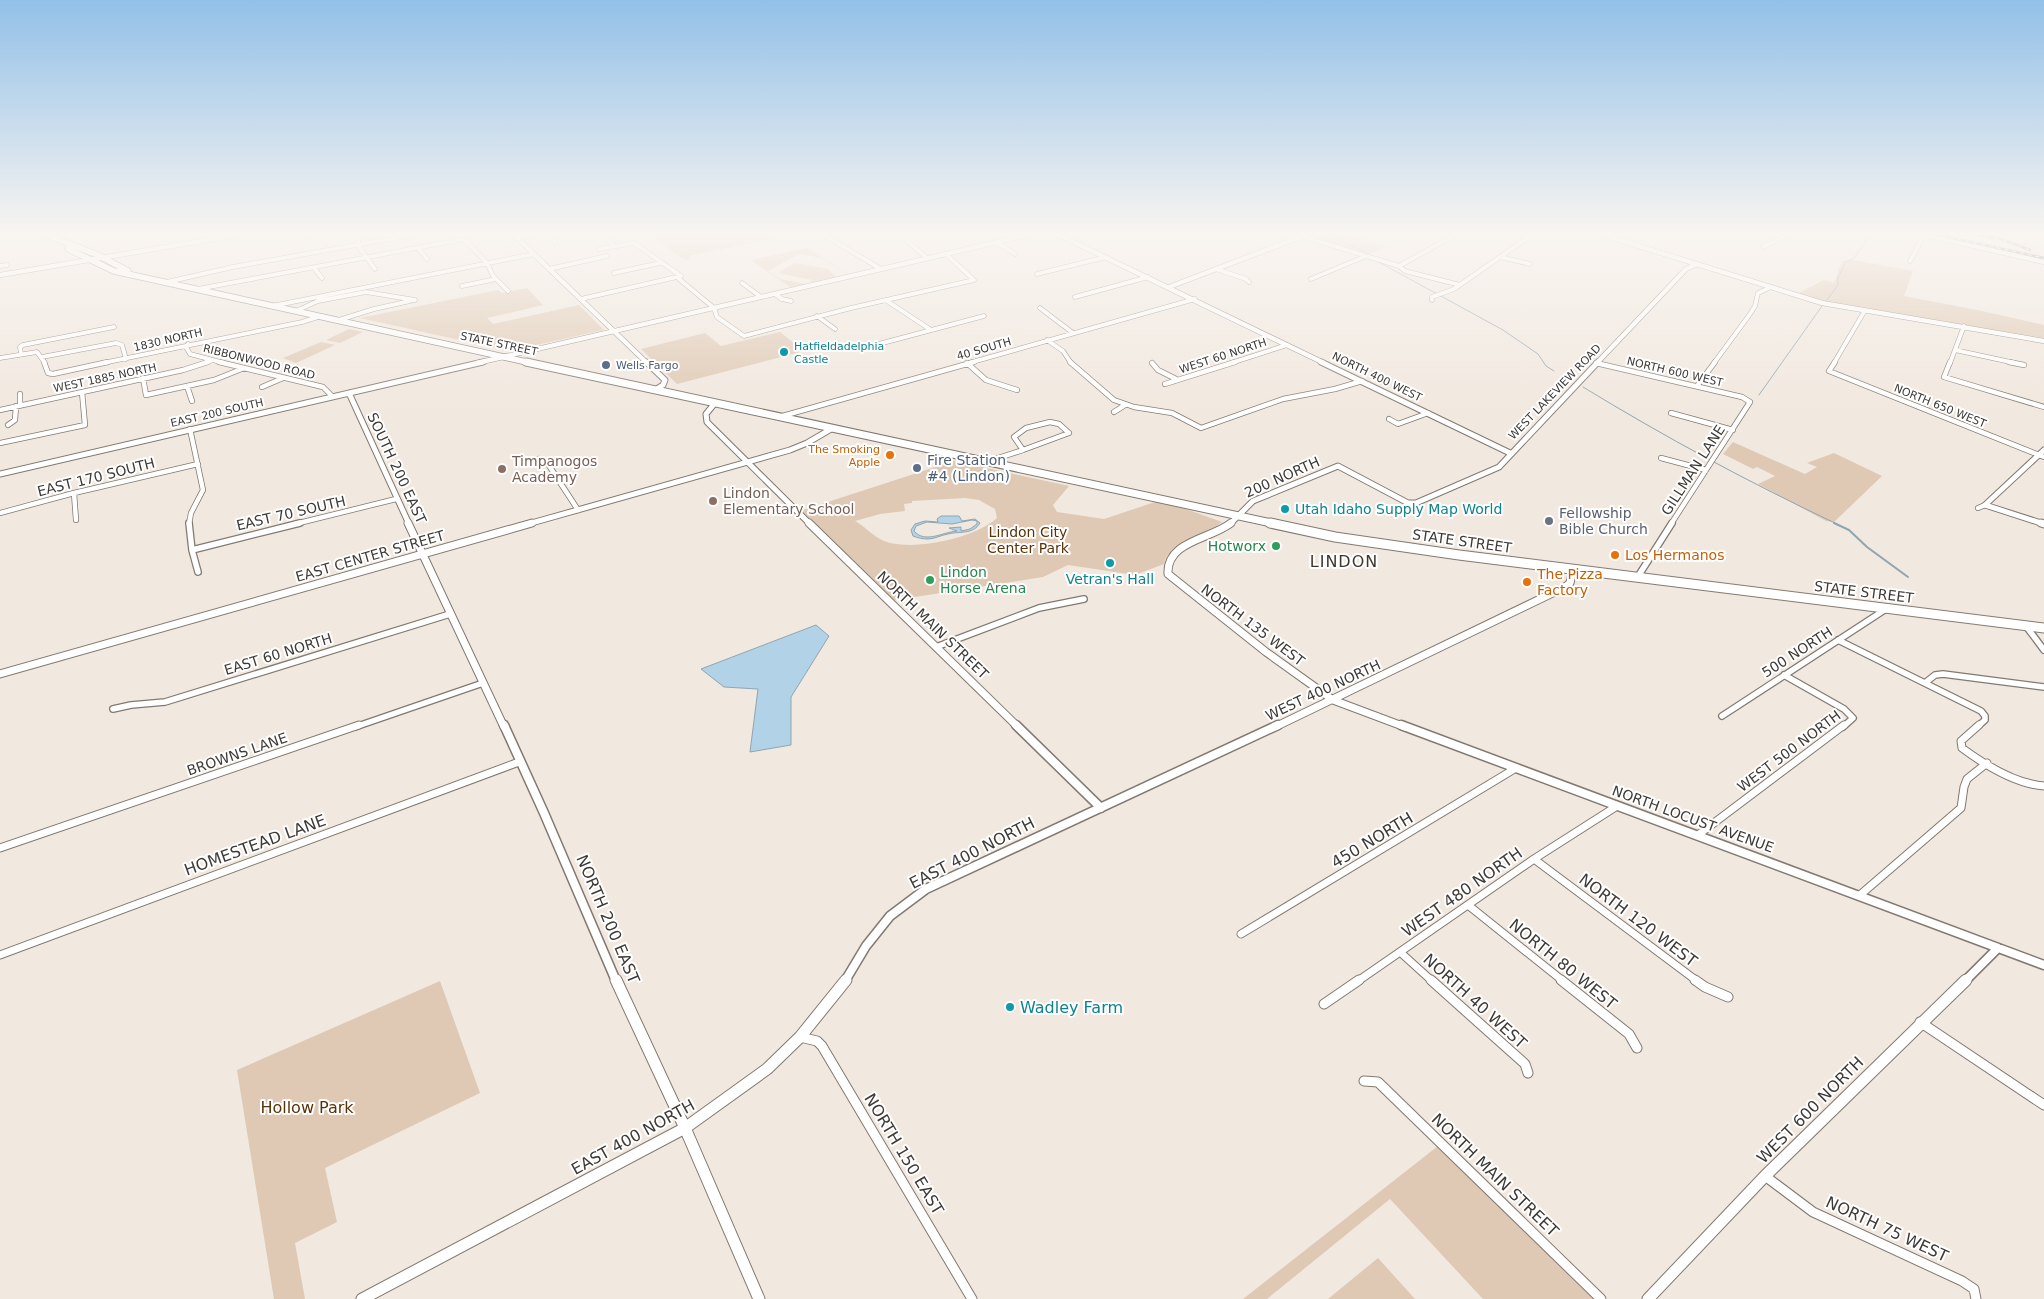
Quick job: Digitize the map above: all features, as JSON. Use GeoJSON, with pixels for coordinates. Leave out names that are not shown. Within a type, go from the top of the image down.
{"type":"FeatureCollection","features":[{"type":"Feature","properties":{"kind":"main road","name":"STATE STREET"},"geometry":{"type":"LineString","coordinates":[[222,295],[831,429],[1335,537],[1573,570],[2044,628]]}},
{"type":"Feature","properties":{"kind":"street"},"geometry":{"type":"LineString","coordinates":[[272,306],[329,295]]}},
{"type":"Feature","properties":{"kind":"street"},"geometry":{"type":"LineString","coordinates":[[296,311],[318,301],[352,295]]}},
{"type":"Feature","properties":{"kind":"street"},"geometry":{"type":"LineString","coordinates":[[339,320],[374,309],[415,300],[382,295]]}},
{"type":"Feature","properties":{"kind":"street"},"geometry":{"type":"LineString","coordinates":[[575,295],[665,380],[655,390]]}},
{"type":"Feature","properties":{"kind":"street"},"geometry":{"type":"LineString","coordinates":[[580,299],[599,295]]}},
{"type":"Feature","properties":{"kind":"street"},"geometry":{"type":"LineString","coordinates":[[698,295],[714,308],[718,317],[744,336],[817,316],[913,295]]}},
{"type":"Feature","properties":{"kind":"street"},"geometry":{"type":"LineString","coordinates":[[758,295],[761,297]]}},
{"type":"Feature","properties":{"kind":"street"},"geometry":{"type":"LineString","coordinates":[[614,331],[772,295]]}},
{"type":"Feature","properties":{"kind":"street"},"geometry":{"type":"LineString","coordinates":[[776,295],[782,299],[791,301]]}},
{"type":"Feature","properties":{"kind":"street"},"geometry":{"type":"LineString","coordinates":[[1075,297],[1084,295]]}},
{"type":"Feature","properties":{"kind":"street","name":"NORTH 400 WEST"},"geometry":{"type":"LineString","coordinates":[[1186,295],[1510,453]]}},
{"type":"Feature","properties":{"kind":"street"},"geometry":{"type":"LineString","coordinates":[[1432,300],[1432,297],[1443,295]]}},
{"type":"Feature","properties":{"kind":"street","name":"WEST LAKEVIEW ROAD"},"geometry":{"type":"LineString","coordinates":[[1338,466],[1408,504],[1416,503],[1489,473],[1499,467],[1510,453],[1661,295]]}},
{"type":"Feature","properties":{"kind":"street"},"geometry":{"type":"LineString","coordinates":[[1697,386],[1750,314],[1755,306],[1758,295]]}},
{"type":"Feature","properties":{"kind":"street"},"geometry":{"type":"LineString","coordinates":[[1792,295],[1864,312],[1964,326],[2044,341]]}},
{"type":"Feature","properties":{"kind":"street","name":"40 SOUTH"},"geometry":{"type":"LineString","coordinates":[[779,417],[1195,299]]}},
{"type":"Feature","properties":{"kind":"street"},"geometry":{"type":"LineString","coordinates":[[887,301],[931,330]]}},
{"type":"Feature","properties":{"kind":"street"},"geometry":{"type":"LineString","coordinates":[[1040,308],[1073,333]]}},
{"type":"Feature","properties":{"kind":"street","name":"NORTH 650 WEST"},"geometry":{"type":"LineString","coordinates":[[1864,312],[1829,371],[2041,456]]}},
{"type":"Feature","properties":{"kind":"street","name":"1830 NORTH"},"geometry":{"type":"LineString","coordinates":[[42,357],[47,366],[48,374],[302,322],[321,316]]}},
{"type":"Feature","properties":{"kind":"street"},"geometry":{"type":"LineString","coordinates":[[817,316],[835,329]]}},
{"type":"Feature","properties":{"kind":"street"},"geometry":{"type":"LineString","coordinates":[[860,349],[984,316]]}},
{"type":"Feature","properties":{"kind":"street"},"geometry":{"type":"LineString","coordinates":[[1964,326],[1944,377],[2044,407]]}},
{"type":"Feature","properties":{"kind":"street"},"geometry":{"type":"LineString","coordinates":[[21,354],[20,346],[114,327]]}},
{"type":"Feature","properties":{"kind":"street","name":"EAST 200 SOUTH"},"geometry":{"type":"LineString","coordinates":[[0,474],[614,331]]}},
{"type":"Feature","properties":{"kind":"street"},"geometry":{"type":"LineString","coordinates":[[1047,340],[1063,351],[1069,361],[1109,395],[1125,405],[1172,413],[1201,428],[1283,398],[1334,389],[1362,381]]}},
{"type":"Feature","properties":{"kind":"street"},"geometry":{"type":"LineString","coordinates":[[0,358],[37,352],[42,357],[113,343],[122,345],[126,359]]}},
{"type":"Feature","properties":{"kind":"street","name":"RIBBONWOOD ROAD"},"geometry":{"type":"LineString","coordinates":[[188,344],[186,346],[190,354],[323,387],[332,396]]}},
{"type":"Feature","properties":{"kind":"street","name":"WEST 60 NORTH"},"geometry":{"type":"LineString","coordinates":[[1165,384],[1287,344]]}},
{"type":"Feature","properties":{"kind":"street"},"geometry":{"type":"LineString","coordinates":[[1955,350],[2024,365]]}},
{"type":"Feature","properties":{"kind":"street","name":"WEST 1885 NORTH"},"geometry":{"type":"LineString","coordinates":[[0,410],[193,367],[213,360]]}},
{"type":"Feature","properties":{"kind":"street"},"geometry":{"type":"LineString","coordinates":[[966,363],[986,380],[1017,390]]}},
{"type":"Feature","properties":{"kind":"street"},"geometry":{"type":"LineString","coordinates":[[1152,363],[1158,370],[1177,380]]}},
{"type":"Feature","properties":{"kind":"street","name":"NORTH 600 WEST"},"geometry":{"type":"LineString","coordinates":[[1596,363],[1742,396],[1749,400]]}},
{"type":"Feature","properties":{"kind":"street"},"geometry":{"type":"LineString","coordinates":[[143,378],[146,395],[214,380],[244,368]]}},
{"type":"Feature","properties":{"kind":"street"},"geometry":{"type":"LineString","coordinates":[[262,387],[283,378]]}},
{"type":"Feature","properties":{"kind":"street"},"geometry":{"type":"LineString","coordinates":[[187,386],[192,401]]}},
{"type":"Feature","properties":{"kind":"street"},"geometry":{"type":"LineString","coordinates":[[0,443],[84,425],[82,392]]}},
{"type":"Feature","properties":{"kind":"street","name":"SOUTH 200 EAST"},"geometry":{"type":"LineString","coordinates":[[349,393],[396,499],[424,554]]}},
{"type":"Feature","properties":{"kind":"street"},"geometry":{"type":"LineString","coordinates":[[8,425],[15,420],[20,394]]}},
{"type":"Feature","properties":{"kind":"street","name":"GILLMAN LANE"},"geometry":{"type":"LineString","coordinates":[[1637,578],[1733,430],[1750,402],[1749,400]]}},
{"type":"Feature","properties":{"kind":"street","name":"NORTH MAIN STREET"},"geometry":{"type":"LineString","coordinates":[[715,403],[706,414],[707,422],[1101,808]]}},
{"type":"Feature","properties":{"kind":"street"},"geometry":{"type":"LineString","coordinates":[[1114,412],[1125,405]]}},
{"type":"Feature","properties":{"kind":"street"},"geometry":{"type":"LineString","coordinates":[[1389,419],[1398,424],[1428,413]]}},
{"type":"Feature","properties":{"kind":"street"},"geometry":{"type":"LineString","coordinates":[[1671,413],[1733,430]]}},
{"type":"Feature","properties":{"kind":"street"},"geometry":{"type":"LineString","coordinates":[[986,462],[1022,450],[1067,435],[1069,433],[1059,424],[1050,422],[1022,430],[1014,437],[1022,450]]}},
{"type":"Feature","properties":{"kind":"street","name":"EAST CENTER STREET"},"geometry":{"type":"LineString","coordinates":[[0,674],[748,462],[807,444],[831,429]]}},
{"type":"Feature","properties":{"kind":"street"},"geometry":{"type":"LineString","coordinates":[[190,430],[203,490],[189,521],[192,550],[198,572]]}},
{"type":"Feature","properties":{"kind":"street"},"geometry":{"type":"LineString","coordinates":[[1978,508],[1985,505],[2041,456],[2044,450]]}},
{"type":"Feature","properties":{"kind":"street"},"geometry":{"type":"LineString","coordinates":[[1661,458],[1706,470]]}},
{"type":"Feature","properties":{"kind":"street"},"geometry":{"type":"LineString","coordinates":[[539,459],[548,464],[578,510]]}},
{"type":"Feature","properties":{"kind":"street","name":"EAST 170 SOUTH"},"geometry":{"type":"LineString","coordinates":[[0,513],[74,493],[198,464]]}},
{"type":"Feature","properties":{"kind":"street","name":"200 NORTH"},"geometry":{"type":"LineString","coordinates":[[1167,564],[1170,556],[1177,549],[1230,524],[1243,508],[1253,501],[1338,466]]}},
{"type":"Feature","properties":{"kind":"street"},"geometry":{"type":"LineString","coordinates":[[74,493],[76,520]]}},
{"type":"Feature","properties":{"kind":"street","name":"EAST 70 SOUTH"},"geometry":{"type":"LineString","coordinates":[[192,550],[396,499]]}},
{"type":"Feature","properties":{"kind":"street"},"geometry":{"type":"LineString","coordinates":[[1985,505],[2044,524]]}},
{"type":"Feature","properties":{"kind":"street","name":"NORTH 200 EAST"},"geometry":{"type":"LineString","coordinates":[[424,554],[582,897],[610,967],[685,1128],[759,1299]]}},
{"type":"Feature","properties":{"kind":"street","name":"NORTH 135 WEST"},"geometry":{"type":"LineString","coordinates":[[1167,564],[1168,574],[1176,581],[1266,652],[1333,700]]}},
{"type":"Feature","properties":{"kind":"street","name":"WEST 400 NORTH"},"geometry":{"type":"LineString","coordinates":[[1101,808],[1333,700],[1555,592],[1570,583],[1573,570]]}},
{"type":"Feature","properties":{"kind":"street"},"geometry":{"type":"LineString","coordinates":[[936,648],[1039,608],[1084,599]]}},
{"type":"Feature","properties":{"kind":"street","name":"500 NORTH"},"geometry":{"type":"LineString","coordinates":[[1722,716],[1886,609]]}},
{"type":"Feature","properties":{"kind":"street","name":"EAST 60 NORTH"},"geometry":{"type":"LineString","coordinates":[[113,709],[131,705],[165,702],[450,614]]}},
{"type":"Feature","properties":{"kind":"street"},"geometry":{"type":"LineString","coordinates":[[2026,626],[2044,650]]}},
{"type":"Feature","properties":{"kind":"street"},"geometry":{"type":"LineString","coordinates":[[1838,640],[1977,709],[1985,716],[1984,720],[1961,741],[1961,747],[2022,781],[2040,786]]}},
{"type":"Feature","properties":{"kind":"street"},"geometry":{"type":"LineString","coordinates":[[1925,683],[1935,675],[1943,674],[2044,687]]}},
{"type":"Feature","properties":{"kind":"street","name":"WEST 500 NORTH"},"geometry":{"type":"LineString","coordinates":[[1698,835],[1853,718],[1844,709],[1784,675]]}},
{"type":"Feature","properties":{"kind":"street","name":"BROWNS LANE"},"geometry":{"type":"LineString","coordinates":[[0,848],[483,683]]}},
{"type":"Feature","properties":{"kind":"street","name":"NORTH LOCUST AVENUE"},"geometry":{"type":"LineString","coordinates":[[1333,700],[2044,965]]}},
{"type":"Feature","properties":{"kind":"street","name":"HOMESTEAD LANE"},"geometry":{"type":"LineString","coordinates":[[0,955],[519,762]]}},
{"type":"Feature","properties":{"kind":"street"},"geometry":{"type":"LineString","coordinates":[[1860,895],[1961,808],[1967,780],[1987,763]]}},
{"type":"Feature","properties":{"kind":"street","name":"450 NORTH"},"geometry":{"type":"LineString","coordinates":[[1241,934],[1516,768]]}},
{"type":"Feature","properties":{"kind":"street","name":"WEST 480 NORTH"},"geometry":{"type":"LineString","coordinates":[[1324,1004],[1534,859],[1617,806]]}},
{"type":"Feature","properties":{"kind":"street","name":"EAST 400 NORTH"},"geometry":{"type":"LineString","coordinates":[[362,1299],[685,1128],[766,1069],[800,1037],[843,984],[866,946],[890,916],[926,889],[1101,808]]}},
{"type":"Feature","properties":{"kind":"street","name":"NORTH 120 WEST"},"geometry":{"type":"LineString","coordinates":[[1534,859],[1705,988],[1728,997]]}},
{"type":"Feature","properties":{"kind":"street","name":"NORTH 80 WEST"},"geometry":{"type":"LineString","coordinates":[[1468,905],[1629,1034],[1637,1048]]}},
{"type":"Feature","properties":{"kind":"street","name":"WEST 600 NORTH"},"geometry":{"type":"LineString","coordinates":[[1648,1299],[1765,1176],[1920,1022],[1998,948]]}},
{"type":"Feature","properties":{"kind":"street","name":"NORTH 40 WEST"},"geometry":{"type":"LineString","coordinates":[[1400,952],[1525,1064],[1528,1073]]}},
{"type":"Feature","properties":{"kind":"street"},"geometry":{"type":"LineString","coordinates":[[1920,1022],[2044,1105]]}},
{"type":"Feature","properties":{"kind":"street","name":"NORTH 150 EAST"},"geometry":{"type":"LineString","coordinates":[[800,1037],[817,1041],[822,1046],[972,1299]]}},
{"type":"Feature","properties":{"kind":"street","name":"NORTH MAIN STREET"},"geometry":{"type":"LineString","coordinates":[[1364,1081],[1378,1082],[1601,1299]]}},
{"type":"Feature","properties":{"kind":"street","name":"NORTH 75 WEST"},"geometry":{"type":"LineString","coordinates":[[1765,1176],[1813,1212],[1835,1224],[1946,1272],[1975,1294]]}},
{"type":"Feature","properties":{"kind":"green space"},"geometry":{"type":"Polygon","coordinates":[[[475,295],[533,295],[543,305],[487,318],[493,324],[579,305],[604,330],[509,351],[360,318],[475,295]]]}},
{"type":"Feature","properties":{"kind":"green space"},"geometry":{"type":"Polygon","coordinates":[[[1799,295],[1904,295],[2044,325],[2044,338],[1835,304],[1799,295]]]}},
{"type":"Feature","properties":{"kind":"green space"},"geometry":{"type":"Polygon","coordinates":[[[349,329],[363,332],[340,343],[326,340],[349,329]]]}},
{"type":"Feature","properties":{"kind":"green space"},"geometry":{"type":"Polygon","coordinates":[[[780,332],[804,351],[677,384],[641,349],[705,333],[721,346],[780,332]]]}},
{"type":"Feature","properties":{"kind":"green space"},"geometry":{"type":"Polygon","coordinates":[[[321,342],[335,345],[296,363],[283,358],[321,342]]]}},
{"type":"Feature","properties":{"kind":"green space"},"geometry":{"type":"Polygon","coordinates":[[[1733,442],[1805,474],[1817,467],[1807,463],[1834,453],[1882,476],[1834,522],[1826,521],[1758,484],[1775,476],[1757,467],[1753,469],[1723,454],[1733,442]]]}},
{"type":"Feature","properties":{"kind":"green space","name":"Lindon City Center Park"},"geometry":{"type":"Polygon","coordinates":[[[954,461],[1069,486],[1053,505],[1057,512],[1104,519],[1161,500],[1222,522],[1207,533],[1175,548],[1170,552],[1164,564],[1135,575],[1068,565],[1043,577],[889,601],[797,512],[954,461]],[[965,498],[912,501],[912,503],[904,504],[905,511],[880,514],[855,521],[880,539],[892,543],[906,545],[940,542],[974,532],[997,518],[995,509],[979,500],[965,498]]]}},
{"type":"Feature","properties":{"kind":"green space","name":"Hollow Park"},"geometry":{"type":"Polygon","coordinates":[[[440,981],[480,1093],[325,1168],[337,1222],[295,1243],[305,1299],[274,1299],[237,1070],[440,981]]]}},
{"type":"Feature","properties":{"kind":"green space"},"geometry":{"type":"Polygon","coordinates":[[[1438,1146],[1596,1299],[1483,1299],[1390,1199],[1267,1299],[1243,1299],[1438,1146]]]}},
{"type":"Feature","properties":{"kind":"green space"},"geometry":{"type":"Polygon","coordinates":[[[1378,1258],[1415,1299],[1328,1299],[1378,1258]]]}},
{"type":"Feature","properties":{"kind":"water"},"geometry":{"type":"Polygon","coordinates":[[[941,516],[959,516],[962,521],[975,519],[980,523],[970,531],[928,539],[913,536],[911,530],[915,524],[925,521],[938,522],[937,519],[941,516]],[[972,520],[952,524],[927,522],[916,526],[914,531],[923,537],[929,537],[957,531],[949,528],[961,527],[961,531],[970,529],[977,524],[977,521],[972,520]]]}},
{"type":"Feature","properties":{"kind":"water"},"geometry":{"type":"Polygon","coordinates":[[[816,625],[829,636],[791,697],[791,745],[750,752],[758,689],[724,687],[701,669],[816,625]]]}},
{"type":"Feature","properties":{"kind":"waterway"},"geometry":{"type":"LineString","coordinates":[[1438,295],[1503,330],[1538,354],[1546,366],[1554,371]]}},
{"type":"Feature","properties":{"kind":"waterway"},"geometry":{"type":"LineString","coordinates":[[1827,300],[1831,295]]}},
{"type":"Feature","properties":{"kind":"waterway"},"geometry":{"type":"LineString","coordinates":[[1759,395],[1822,306]]}},
{"type":"Feature","properties":{"kind":"waterway"},"geometry":{"type":"LineString","coordinates":[[1583,387],[1708,459],[1837,524]]}},
{"type":"Feature","properties":{"kind":"waterway"},"geometry":{"type":"LineString","coordinates":[[1834,523],[1849,530],[1867,547],[1908,577]]}},
{"type":"Feature","properties":{"kind":"place","name":"Hatfieldadelphia Castle"},"geometry":{"type":"Point","coordinates":[784,352]}},
{"type":"Feature","properties":{"kind":"place","name":"Wells Fargo"},"geometry":{"type":"Point","coordinates":[606,365]}},
{"type":"Feature","properties":{"kind":"place","name":"The Smoking Apple"},"geometry":{"type":"Point","coordinates":[890,455]}},
{"type":"Feature","properties":{"kind":"place","name":"Fire Station #4 (Lindon)"},"geometry":{"type":"Point","coordinates":[917,468]}},
{"type":"Feature","properties":{"kind":"place","name":"Timpanogos Academy"},"geometry":{"type":"Point","coordinates":[502,469]}},
{"type":"Feature","properties":{"kind":"place","name":"Lindon Elementary School"},"geometry":{"type":"Point","coordinates":[713,501]}},
{"type":"Feature","properties":{"kind":"place","name":"Utah Idaho Supply Map World"},"geometry":{"type":"Point","coordinates":[1285,509]}},
{"type":"Feature","properties":{"kind":"place","name":"Fellowship Bible Church"},"geometry":{"type":"Point","coordinates":[1549,521]}},
{"type":"Feature","properties":{"kind":"place","name":"Hotworx"},"geometry":{"type":"Point","coordinates":[1276,546]}},
{"type":"Feature","properties":{"kind":"place","name":"Los Hermanos"},"geometry":{"type":"Point","coordinates":[1615,555]}},
{"type":"Feature","properties":{"kind":"place","name":"Vetran's Hall"},"geometry":{"type":"Point","coordinates":[1110,563]}},
{"type":"Feature","properties":{"kind":"place","name":"Lindon Horse Arena"},"geometry":{"type":"Point","coordinates":[930,580]}},
{"type":"Feature","properties":{"kind":"place","name":"The Pizza Factory"},"geometry":{"type":"Point","coordinates":[1527,582]}},
{"type":"Feature","properties":{"kind":"place","name":"Wadley Farm"},"geometry":{"type":"Point","coordinates":[1010,1007]}},
{"type":"Feature","properties":{"kind":"district","name":"LINDON"},"geometry":{"type":"Point","coordinates":[1344,561]}}]}
